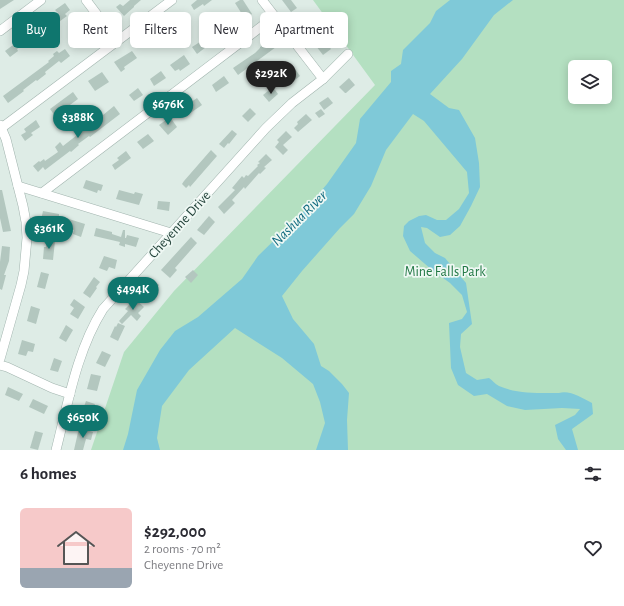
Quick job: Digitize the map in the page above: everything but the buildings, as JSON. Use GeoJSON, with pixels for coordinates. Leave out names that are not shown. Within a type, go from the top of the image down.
{"type":"FeatureCollection","features":[{"type":"Feature","properties":{"kind":"street"},"geometry":{"type":"LineString","coordinates":[[0,31],[41,0]]}},
{"type":"Feature","properties":{"kind":"street"},"geometry":{"type":"LineString","coordinates":[[86,0],[96,12]]}},
{"type":"Feature","properties":{"kind":"street"},"geometry":{"type":"LineString","coordinates":[[122,37],[172,0]]}},
{"type":"Feature","properties":{"kind":"street"},"geometry":{"type":"LineString","coordinates":[[262,0],[270,12]]}},
{"type":"Feature","properties":{"kind":"street"},"geometry":{"type":"LineString","coordinates":[[42,193],[260,28]]}},
{"type":"Feature","properties":{"kind":"street"},"geometry":{"type":"LineString","coordinates":[[0,359],[21,285],[27,238],[23,206],[6,139],[0,127],[107,48]]}},
{"type":"Feature","properties":{"kind":"street"},"geometry":{"type":"LineString","coordinates":[[299,48],[323,78]]}},
{"type":"Feature","properties":{"kind":"street","name":"Cheyenne Drive"},"geometry":{"type":"LineString","coordinates":[[56,450],[79,363],[100,315],[112,299],[271,123],[348,54]]}},
{"type":"Feature","properties":{"kind":"street"},"geometry":{"type":"LineString","coordinates":[[18,186],[171,233]]}},
{"type":"Feature","properties":{"kind":"street"},"geometry":{"type":"LineString","coordinates":[[0,365],[52,388],[70,394]]}},
{"type":"Feature","properties":{"kind":"green space","name":"Mine Falls Park"},"geometry":{"type":"Polygon","coordinates":[[[313,0],[624,0],[624,450],[91,450],[124,352],[174,291],[375,85],[348,48],[348,12],[322,12],[313,0]]]}},
{"type":"Feature","properties":{"kind":"water","name":"Nashua River"},"geometry":{"type":"Polygon","coordinates":[[[450,0],[513,0],[494,15],[462,59],[430,94],[449,108],[459,110],[475,138],[479,163],[480,187],[460,226],[450,235],[440,237],[427,228],[421,227],[425,243],[435,253],[445,258],[466,283],[472,324],[461,334],[460,347],[466,373],[477,380],[489,378],[499,386],[506,389],[536,393],[563,392],[576,395],[592,403],[593,414],[572,429],[578,450],[566,450],[558,439],[555,425],[575,415],[580,409],[562,408],[525,410],[507,406],[487,394],[474,396],[458,385],[451,368],[449,323],[462,319],[467,312],[462,295],[450,283],[410,251],[403,236],[404,226],[409,221],[419,216],[426,215],[437,220],[446,220],[459,209],[469,193],[467,172],[424,121],[413,114],[386,150],[371,186],[354,214],[302,271],[282,296],[293,319],[314,344],[321,366],[329,371],[349,393],[347,420],[348,450],[316,450],[325,423],[320,402],[313,384],[282,358],[235,328],[189,370],[162,406],[157,438],[160,450],[123,450],[128,434],[137,390],[160,350],[175,331],[198,317],[242,279],[258,256],[303,212],[327,184],[356,143],[360,119],[391,82],[391,71],[401,64],[403,50],[430,23],[436,11],[450,0]]]}}]}
